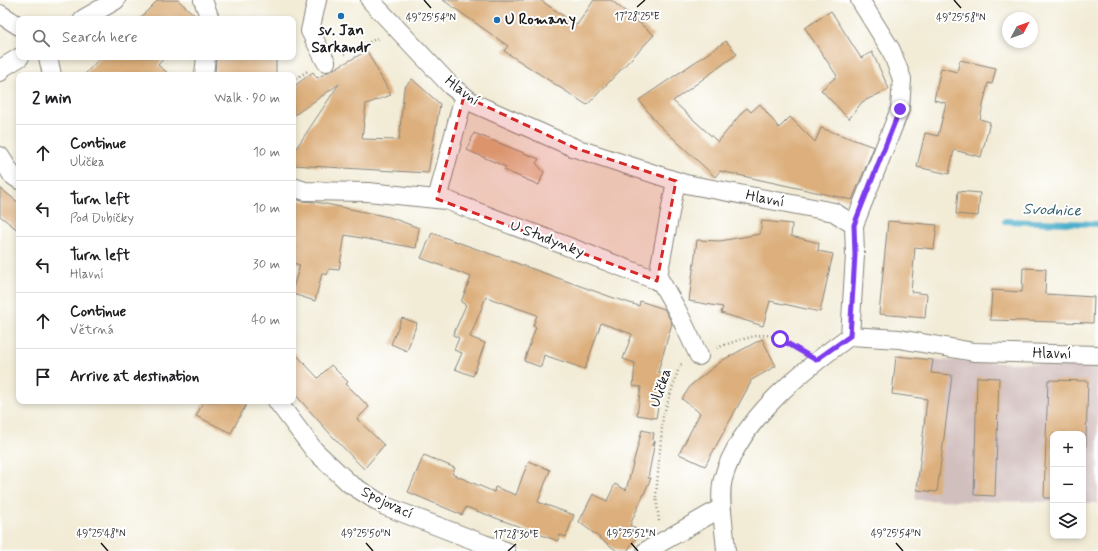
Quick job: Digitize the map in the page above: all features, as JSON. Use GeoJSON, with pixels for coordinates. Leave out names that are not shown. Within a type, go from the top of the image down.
{"type":"FeatureCollection","features":[{"type":"Feature","properties":{"kind":"street"},"geometry":{"type":"LineString","coordinates":[[88,16],[116,0]]}},
{"type":"Feature","properties":{"kind":"street"},"geometry":{"type":"LineString","coordinates":[[203,0],[209,16]]}},
{"type":"Feature","properties":{"kind":"street"},"geometry":{"type":"LineString","coordinates":[[316,0],[310,31],[326,62]]}},
{"type":"Feature","properties":{"kind":"street","name":"Hlavní"},"geometry":{"type":"LineString","coordinates":[[370,0],[451,86],[473,102],[575,148],[676,181],[834,212],[854,225]]}},
{"type":"Feature","properties":{"kind":"street"},"geometry":{"type":"LineString","coordinates":[[726,551],[721,508],[723,479],[735,450],[758,415],[789,384],[816,360],[850,336],[855,255],[854,225],[900,109],[902,79],[892,50],[860,0]]}},
{"type":"Feature","properties":{"kind":"street"},"geometry":{"type":"LineString","coordinates":[[0,14],[16,24]]}},
{"type":"Feature","properties":{"kind":"street"},"geometry":{"type":"LineString","coordinates":[[0,72],[2,68],[16,59]]}},
{"type":"Feature","properties":{"kind":"street"},"geometry":{"type":"LineString","coordinates":[[49,60],[51,72]]}},
{"type":"Feature","properties":{"kind":"street"},"geometry":{"type":"LineString","coordinates":[[204,72],[206,60]]}},
{"type":"Feature","properties":{"kind":"street"},"geometry":{"type":"LineString","coordinates":[[438,199],[464,96]]}},
{"type":"Feature","properties":{"kind":"street"},"geometry":{"type":"LineString","coordinates":[[0,156],[12,175],[16,178]]}},
{"type":"Feature","properties":{"kind":"street"},"geometry":{"type":"LineString","coordinates":[[676,181],[657,281],[661,282],[677,310],[699,356]]}},
{"type":"Feature","properties":{"kind":"street","name":"U Studynky"},"geometry":{"type":"LineString","coordinates":[[296,188],[305,191],[368,192],[446,200],[657,281]]}},
{"type":"Feature","properties":{"kind":"street","name":"Hlavní"},"geometry":{"type":"LineString","coordinates":[[850,336],[899,339],[974,352],[1098,355]]}},
{"type":"Feature","properties":{"kind":"street","name":"Spojovací"},"geometry":{"type":"LineString","coordinates":[[279,404],[314,450],[350,484],[384,506],[506,551]]}},
{"type":"Feature","properties":{"kind":"street"},"geometry":{"type":"LineString","coordinates":[[646,551],[721,508]]}},
{"type":"Feature","properties":{"kind":"path","name":"Ulička"},"geometry":{"type":"LineString","coordinates":[[662,541],[656,496],[663,416],[680,365],[726,344],[764,334],[780,339],[816,360]]}},
{"type":"Feature","properties":{"kind":"highlighted area"},"geometry":{"type":"Polygon","coordinates":[[[464,96],[575,148],[676,181],[657,281],[437,199],[464,96]]]}},
{"type":"Feature","properties":{"kind":"shaded area"},"geometry":{"type":"Polygon","coordinates":[[[933,360],[1098,366],[1098,503],[1086,503],[1086,431],[1050,431],[1050,502],[915,500],[927,388],[933,360]]]}},
{"type":"Feature","properties":{"kind":"building"},"geometry":{"type":"Polygon","coordinates":[[[158,0],[178,0],[196,16],[142,16],[158,0]]]}},
{"type":"Feature","properties":{"kind":"building"},"geometry":{"type":"Polygon","coordinates":[[[443,0],[540,0],[577,25],[594,0],[611,0],[654,35],[587,105],[504,51],[508,46],[443,0]]]}},
{"type":"Feature","properties":{"kind":"building"},"geometry":{"type":"Polygon","coordinates":[[[831,11],[861,58],[872,52],[889,89],[862,102],[849,119],[821,90],[837,76],[805,28],[831,11]]]}},
{"type":"Feature","properties":{"kind":"building"},"geometry":{"type":"Polygon","coordinates":[[[726,41],[737,54],[673,101],[718,142],[743,111],[747,108],[751,112],[760,104],[779,128],[790,117],[815,142],[821,128],[874,147],[852,200],[720,171],[715,177],[656,122],[639,100],[726,41]]]}},
{"type":"Feature","properties":{"kind":"building"},"geometry":{"type":"Polygon","coordinates":[[[367,51],[391,95],[366,104],[362,139],[399,140],[404,88],[412,79],[440,104],[428,173],[296,165],[296,148],[339,84],[296,114],[296,85],[313,72],[317,78],[367,51]]]}},
{"type":"Feature","properties":{"kind":"building"},"geometry":{"type":"Polygon","coordinates":[[[98,60],[162,60],[158,65],[166,72],[87,72],[98,60]]]}},
{"type":"Feature","properties":{"kind":"building"},"geometry":{"type":"Polygon","coordinates":[[[216,60],[276,60],[276,72],[215,72],[216,60]]]}},
{"type":"Feature","properties":{"kind":"building"},"geometry":{"type":"Polygon","coordinates":[[[960,60],[996,68],[992,84],[988,83],[980,119],[990,122],[981,157],[954,150],[949,174],[917,167],[925,133],[938,136],[946,103],[934,100],[941,68],[957,72],[960,60]]]}},
{"type":"Feature","properties":{"kind":"building"},"geometry":{"type":"Polygon","coordinates":[[[474,133],[539,159],[536,163],[544,172],[539,185],[504,170],[506,167],[467,150],[474,133]]]}},
{"type":"Feature","properties":{"kind":"building"},"geometry":{"type":"Polygon","coordinates":[[[0,188],[16,201],[16,229],[0,216],[0,188]]]}},
{"type":"Feature","properties":{"kind":"building"},"geometry":{"type":"Polygon","coordinates":[[[958,191],[980,193],[978,216],[956,214],[958,191]]]}},
{"type":"Feature","properties":{"kind":"building"},"geometry":{"type":"Polygon","coordinates":[[[296,199],[389,217],[419,228],[416,248],[345,235],[339,270],[329,269],[327,275],[322,273],[315,301],[296,295],[296,278],[300,265],[296,264],[296,199]]]}},
{"type":"Feature","properties":{"kind":"building"},"geometry":{"type":"Polygon","coordinates":[[[762,221],[792,224],[791,236],[819,243],[818,251],[833,254],[820,312],[770,301],[763,326],[721,313],[723,307],[689,301],[697,240],[720,241],[760,234],[762,221]]]}},
{"type":"Feature","properties":{"kind":"building"},"geometry":{"type":"Polygon","coordinates":[[[888,221],[937,225],[934,249],[915,247],[911,292],[927,294],[925,318],[879,314],[888,221]]]}},
{"type":"Feature","properties":{"kind":"building"},"geometry":{"type":"Polygon","coordinates":[[[432,233],[611,297],[639,306],[640,301],[664,309],[672,323],[658,372],[664,373],[656,418],[637,415],[641,387],[633,386],[635,363],[623,359],[632,334],[601,323],[585,369],[544,355],[541,367],[524,361],[536,327],[533,326],[537,315],[486,297],[470,337],[485,343],[473,376],[455,369],[462,353],[454,350],[459,338],[453,335],[466,305],[461,302],[471,277],[421,258],[432,233]]]}},
{"type":"Feature","properties":{"kind":"building"},"geometry":{"type":"Polygon","coordinates":[[[1023,268],[1046,269],[1045,294],[1094,297],[1093,323],[990,320],[992,290],[1022,292],[1023,268]]]}},
{"type":"Feature","properties":{"kind":"building"},"geometry":{"type":"Polygon","coordinates":[[[402,318],[417,323],[407,351],[391,344],[402,318]]]}},
{"type":"Feature","properties":{"kind":"building"},"geometry":{"type":"Polygon","coordinates":[[[762,339],[776,366],[750,381],[751,382],[705,466],[679,454],[700,413],[682,399],[691,385],[723,360],[762,339]]]}},
{"type":"Feature","properties":{"kind":"building"},"geometry":{"type":"Polygon","coordinates":[[[296,354],[318,378],[331,365],[348,382],[346,384],[369,407],[357,419],[384,445],[364,469],[296,395],[296,354]]]}},
{"type":"Feature","properties":{"kind":"building"},"geometry":{"type":"Polygon","coordinates":[[[896,356],[933,360],[931,373],[952,375],[937,492],[917,490],[927,399],[892,394],[896,356]]]}},
{"type":"Feature","properties":{"kind":"building"},"geometry":{"type":"Polygon","coordinates":[[[977,377],[999,378],[995,496],[974,495],[977,377]]]}},
{"type":"Feature","properties":{"kind":"building"},"geometry":{"type":"Polygon","coordinates":[[[1048,380],[1088,381],[1086,440],[1086,431],[1050,431],[1050,498],[1044,498],[1048,380]]]}},
{"type":"Feature","properties":{"kind":"building"},"geometry":{"type":"Polygon","coordinates":[[[202,404],[246,404],[231,433],[196,416],[202,404]]]}},
{"type":"Feature","properties":{"kind":"building"},"geometry":{"type":"Polygon","coordinates":[[[642,430],[654,433],[652,446],[655,441],[648,478],[651,478],[630,525],[640,532],[627,551],[617,551],[579,522],[593,494],[607,501],[615,484],[626,490],[642,430]]]}},
{"type":"Feature","properties":{"kind":"building"},"geometry":{"type":"Polygon","coordinates":[[[424,455],[455,468],[452,474],[494,492],[495,487],[516,495],[529,461],[550,470],[538,502],[574,515],[566,537],[560,535],[558,541],[466,507],[462,515],[408,492],[424,455]]]}},
{"type":"Feature","properties":{"kind":"waterway","name":"Svodnice"},"geometry":{"type":"LineString","coordinates":[[1005,221],[1098,224]]}},
{"type":"Feature","properties":{"kind":"place","name":"sv. Jan Sarkandr"},"geometry":{"type":"Point","coordinates":[341,16]}},
{"type":"Feature","properties":{"kind":"place","name":"U Romany"},"geometry":{"type":"Point","coordinates":[497,20]}},
{"type":"Feature","properties":{"kind":"route"},"geometry":{"type":"LineString","coordinates":[[780,339],[816,360],[850,336],[855,255],[854,225],[900,109]]}}]}
